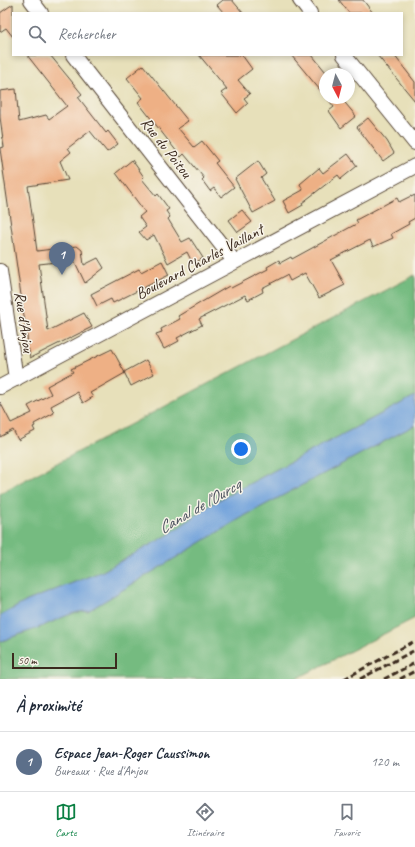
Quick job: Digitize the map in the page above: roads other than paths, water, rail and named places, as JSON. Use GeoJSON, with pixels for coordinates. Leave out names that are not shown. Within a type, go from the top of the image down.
{"type":"FeatureCollection","features":[{"type":"Feature","properties":{"kind":"street"},"geometry":{"type":"LineString","coordinates":[[31,0],[40,12]]}},
{"type":"Feature","properties":{"kind":"street"},"geometry":{"type":"LineString","coordinates":[[300,0],[309,12]]}},
{"type":"Feature","properties":{"kind":"street","name":"Rue du Poitou"},"geometry":{"type":"LineString","coordinates":[[74,56],[234,260]]}},
{"type":"Feature","properties":{"kind":"street"},"geometry":{"type":"LineString","coordinates":[[345,56],[415,143]]}},
{"type":"Feature","properties":{"kind":"street","name":"Boulevard Charles Vaillant"},"geometry":{"type":"LineString","coordinates":[[0,387],[234,260],[415,166]]}},
{"type":"Feature","properties":{"kind":"street","name":"Rue d'Anjou"},"geometry":{"type":"LineString","coordinates":[[0,271],[16,379]]}},
{"type":"Feature","properties":{"kind":"water"},"geometry":{"type":"Polygon","coordinates":[[[415,396],[415,425],[246,515],[88,611],[82,611],[69,615],[0,642],[0,616],[27,601],[103,571],[168,535],[213,503],[415,396]]]}},
{"type":"Feature","properties":{"kind":"railway"},"geometry":{"type":"LineString","coordinates":[[344,679],[415,641]]}},
{"type":"Feature","properties":{"kind":"railway"},"geometry":{"type":"LineString","coordinates":[[360,679],[415,650]]}},
{"type":"Feature","properties":{"kind":"railway"},"geometry":{"type":"LineString","coordinates":[[384,679],[415,663]]}},
{"type":"Feature","properties":{"kind":"railway"},"geometry":{"type":"LineString","coordinates":[[400,679],[415,671]]}},
{"type":"Feature","properties":{"kind":"place","name":"Espace Jean-Roger Caussimon"},"geometry":{"type":"Point","coordinates":[62,275]}},
{"type":"Feature","properties":{"kind":"water label","name":"Canal de l'Ourcq"},"geometry":{"type":"Point","coordinates":[199,506]}}]}
